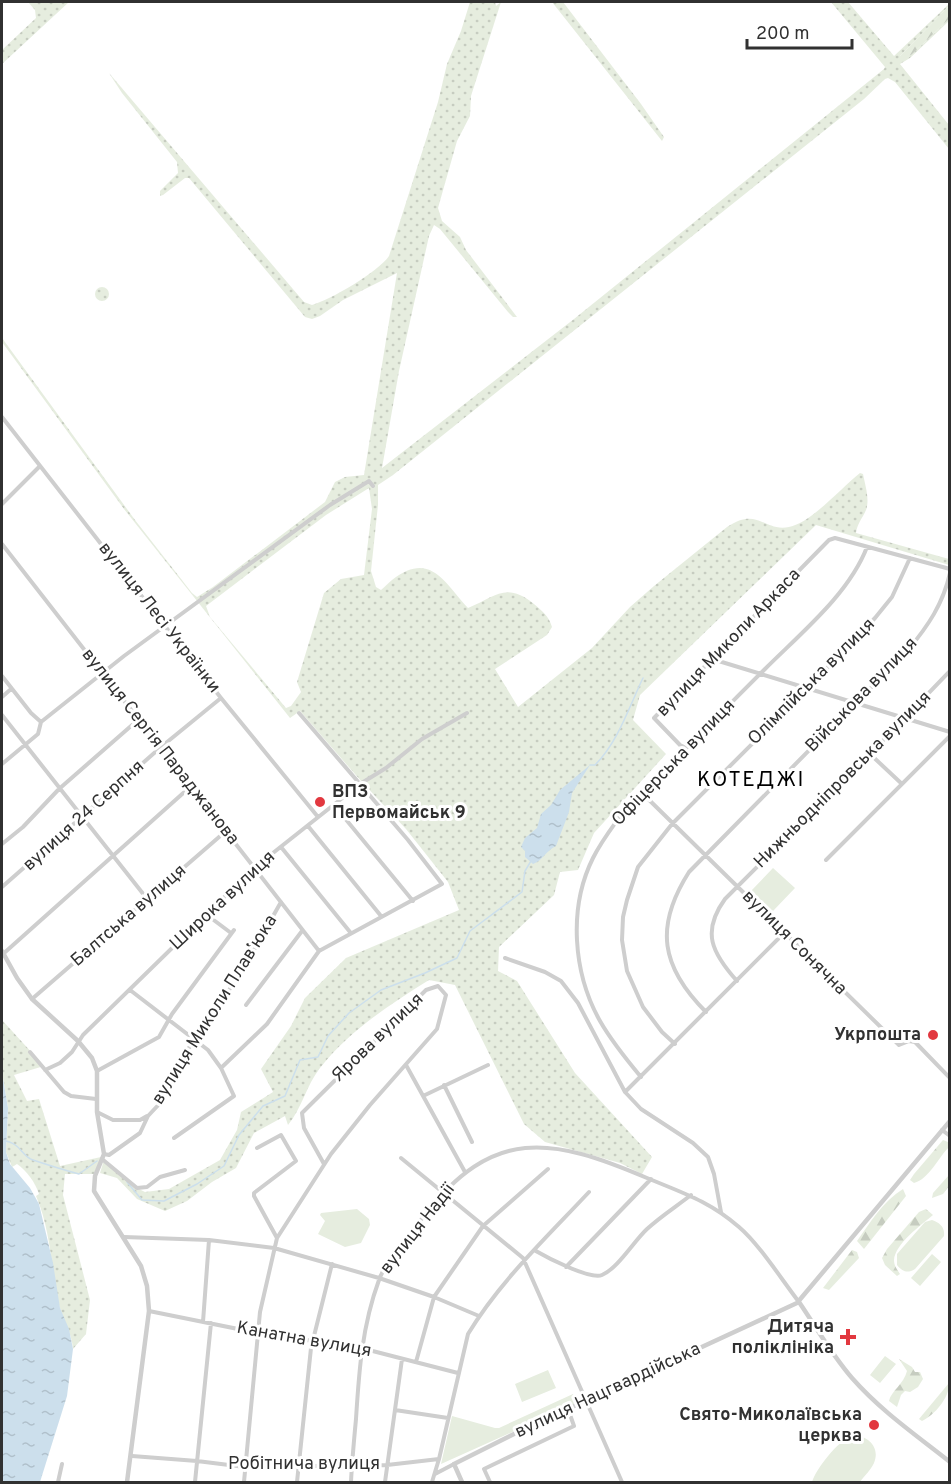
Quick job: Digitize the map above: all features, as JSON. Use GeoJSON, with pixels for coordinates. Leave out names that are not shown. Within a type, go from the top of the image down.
{"type":"FeatureCollection","features":[{"type":"Feature","properties":{"kind":"street","name":"вулиця Лесі Українки"},"geometry":{"type":"LineString","coordinates":[[2,417],[221,698],[318,817]]}},
{"type":"Feature","properties":{"kind":"street"},"geometry":{"type":"LineString","coordinates":[[2,504],[39,467]]}},
{"type":"Feature","properties":{"kind":"street"},"geometry":{"type":"LineString","coordinates":[[2,764],[38,734],[41,722],[102,674],[330,505],[369,481],[373,486]]}},
{"type":"Feature","properties":{"kind":"street","name":"вулиця Миколи Аркаса"},"geometry":{"type":"LineString","coordinates":[[687,748],[680,746],[654,718],[830,540],[835,538],[867,547]]}},
{"type":"Feature","properties":{"kind":"street","name":"вулиця Сергія Параджанова"},"geometry":{"type":"LineString","coordinates":[[2,544],[319,951]]}},
{"type":"Feature","properties":{"kind":"street"},"geometry":{"type":"LineString","coordinates":[[867,547],[950,571]]}},
{"type":"Feature","properties":{"kind":"street","name":"Офіцерська вулиця"},"geometry":{"type":"LineString","coordinates":[[641,1077],[614,1044],[592,1006],[586,990],[579,957],[577,929],[582,887],[592,859],[621,815],[844,587],[861,563],[867,547]]}},
{"type":"Feature","properties":{"kind":"street","name":"Олімпійська вулиця"},"geometry":{"type":"LineString","coordinates":[[675,1044],[652,1020],[634,991],[627,971],[622,940],[623,917],[639,867],[672,824],[875,618],[892,597],[909,558]]}},
{"type":"Feature","properties":{"kind":"street","name":"Військова вулиця"},"geometry":{"type":"LineString","coordinates":[[706,1012],[688,994],[669,960],[667,925],[672,901],[679,888],[689,872],[908,650],[937,611],[946,591],[950,571]]}},
{"type":"Feature","properties":{"kind":"street"},"geometry":{"type":"LineString","coordinates":[[712,658],[950,734],[826,860]]}},
{"type":"Feature","properties":{"kind":"street","name":"Нижньодніпровська вулиця"},"geometry":{"type":"LineString","coordinates":[[737,981],[719,960],[713,947],[712,931],[717,910],[950,671]]}},
{"type":"Feature","properties":{"kind":"street"},"geometry":{"type":"LineString","coordinates":[[2,676],[41,722]]}},
{"type":"Feature","properties":{"kind":"street"},"geometry":{"type":"LineString","coordinates":[[2,697],[11,689]]}},
{"type":"Feature","properties":{"kind":"street","name":"вулиця 24 Серпня"},"geometry":{"type":"LineString","coordinates":[[2,887],[161,747],[221,698]]}},
{"type":"Feature","properties":{"kind":"street"},"geometry":{"type":"LineString","coordinates":[[221,1068],[267,1024],[319,951],[350,932],[442,884],[300,713]]}},
{"type":"Feature","properties":{"kind":"street","name":"Широка вулиця"},"geometry":{"type":"LineString","coordinates":[[45,1070],[60,1063],[72,1052],[78,1041],[254,868],[360,784],[386,768],[422,739],[467,713]]}},
{"type":"Feature","properties":{"kind":"street"},"geometry":{"type":"LineString","coordinates":[[2,715],[148,900]]}},
{"type":"Feature","properties":{"kind":"street"},"geometry":{"type":"LineString","coordinates":[[2,843],[23,827],[59,789],[139,719]]}},
{"type":"Feature","properties":{"kind":"street"},"geometry":{"type":"LineString","coordinates":[[870,754],[902,784]]}},
{"type":"Feature","properties":{"kind":"street"},"geometry":{"type":"LineString","coordinates":[[128,1482],[149,1311],[147,1286],[141,1266],[94,1191],[95,1176],[103,1157],[96,1098],[97,1071],[92,1058],[78,1041],[32,999],[2,952],[190,787]]}},
{"type":"Feature","properties":{"kind":"street","name":"вулиця Сонячна"},"geometry":{"type":"LineString","coordinates":[[642,793],[899,1045],[909,1041],[915,1042],[950,1078]]}},
{"type":"Feature","properties":{"kind":"street"},"geometry":{"type":"LineString","coordinates":[[333,805],[339,809],[413,901]]}},
{"type":"Feature","properties":{"kind":"street"},"geometry":{"type":"LineString","coordinates":[[308,826],[381,916]]}},
{"type":"Feature","properties":{"kind":"street","name":"Балтська вулиця"},"geometry":{"type":"LineString","coordinates":[[32,999],[226,831]]}},
{"type":"Feature","properties":{"kind":"street"},"geometry":{"type":"LineString","coordinates":[[281,847],[350,932]]}},
{"type":"Feature","properties":{"kind":"street","name":"вулиця Миколи Плавʼюка"},"geometry":{"type":"LineString","coordinates":[[103,1157],[140,1133],[148,1116],[163,1100],[183,1056],[246,964],[281,902]]}},
{"type":"Feature","properties":{"kind":"street"},"geometry":{"type":"LineString","coordinates":[[97,1071],[159,1037],[168,1020],[233,932],[207,915]]}},
{"type":"Feature","properties":{"kind":"street"},"geometry":{"type":"LineString","coordinates":[[246,1005],[303,930]]}},
{"type":"Feature","properties":{"kind":"street"},"geometry":{"type":"LineString","coordinates":[[625,1092],[784,933]]}},
{"type":"Feature","properties":{"kind":"street"},"geometry":{"type":"LineString","coordinates":[[505,958],[545,972],[561,981],[578,1003],[625,1092],[641,1109],[693,1143],[708,1157],[714,1174],[721,1212]]}},
{"type":"Feature","properties":{"kind":"street","name":"Ярова вулиця"},"geometry":{"type":"LineString","coordinates":[[324,1164],[304,1128],[302,1113],[426,990],[438,987],[446,995],[437,1029],[405,1065]]}},
{"type":"Feature","properties":{"kind":"street"},"geometry":{"type":"LineString","coordinates":[[130,990],[208,1050],[221,1068],[234,1096],[174,1138]]}},
{"type":"Feature","properties":{"kind":"street"},"geometry":{"type":"LineString","coordinates":[[30,1052],[64,1092],[70,1096],[96,1098]]}},
{"type":"Feature","properties":{"kind":"street"},"geometry":{"type":"LineString","coordinates":[[243,1482],[260,1312],[277,1238],[324,1164],[405,1065],[465,1172]]}},
{"type":"Feature","properties":{"kind":"street"},"geometry":{"type":"LineString","coordinates":[[423,1096],[488,1065]]}},
{"type":"Feature","properties":{"kind":"street"},"geometry":{"type":"LineString","coordinates":[[444,1085],[472,1142]]}},
{"type":"Feature","properties":{"kind":"street","name":"вулиця Миколи Плавʼюка"},"geometry":{"type":"LineString","coordinates":[[97,1112],[112,1120],[140,1120],[148,1116]]}},
{"type":"Feature","properties":{"kind":"street","name":"вулиця Нацгвардійська"},"geometry":{"type":"LineString","coordinates":[[434,1474],[586,1400],[799,1302],[950,1121]]}},
{"type":"Feature","properties":{"kind":"street"},"geometry":{"type":"LineString","coordinates":[[942,1130],[950,1136]]}},
{"type":"Feature","properties":{"kind":"street"},"geometry":{"type":"LineString","coordinates":[[258,1148],[281,1135],[296,1161],[254,1193],[277,1238]]}},
{"type":"Feature","properties":{"kind":"street","name":"вулиця Надії"},"geometry":{"type":"LineString","coordinates":[[351,1482],[361,1348],[379,1278],[443,1193],[465,1172],[498,1154],[511,1149],[531,1147],[588,1155],[691,1195],[721,1212],[744,1231],[799,1302]]}},
{"type":"Feature","properties":{"kind":"street"},"geometry":{"type":"LineString","coordinates":[[103,1157],[137,1188],[147,1187],[160,1177],[185,1170]]}},
{"type":"Feature","properties":{"kind":"street"},"geometry":{"type":"LineString","coordinates":[[401,1158],[523,1258],[562,1351],[622,1482]]}},
{"type":"Feature","properties":{"kind":"street"},"geometry":{"type":"LineString","coordinates":[[416,1362],[434,1298],[483,1226],[548,1169]]}},
{"type":"Feature","properties":{"kind":"street"},"geometry":{"type":"LineString","coordinates":[[566,1267],[651,1179]]}},
{"type":"Feature","properties":{"kind":"street"},"geometry":{"type":"LineString","coordinates":[[432,1482],[440,1459],[468,1334],[479,1316],[524,1262],[589,1192]]}},
{"type":"Feature","properties":{"kind":"street"},"geometry":{"type":"LineString","coordinates":[[534,1251],[566,1267],[595,1276],[602,1275],[647,1229],[691,1195]]}},
{"type":"Feature","properties":{"kind":"street"},"geometry":{"type":"LineString","coordinates":[[124,1237],[209,1240],[274,1248],[379,1278],[479,1316]]}},
{"type":"Feature","properties":{"kind":"street"},"geometry":{"type":"LineString","coordinates":[[203,1322],[209,1240]]}},
{"type":"Feature","properties":{"kind":"street"},"geometry":{"type":"LineString","coordinates":[[297,1482],[312,1340],[332,1264]]}},
{"type":"Feature","properties":{"kind":"street"},"geometry":{"type":"LineString","coordinates":[[799,1302],[850,1376],[893,1419],[950,1462]]}},
{"type":"Feature","properties":{"kind":"street","name":"Канатна вулиця"},"geometry":{"type":"LineString","coordinates":[[149,1311],[258,1333],[361,1348],[458,1373]]}},
{"type":"Feature","properties":{"kind":"street"},"geometry":{"type":"LineString","coordinates":[[195,1482],[212,1323]]}},
{"type":"Feature","properties":{"kind":"street"},"geometry":{"type":"LineString","coordinates":[[385,1482],[402,1358]]}},
{"type":"Feature","properties":{"kind":"street"},"geometry":{"type":"LineString","coordinates":[[490,1482],[484,1469],[574,1426],[568,1409]]}},
{"type":"Feature","properties":{"kind":"street"},"geometry":{"type":"LineString","coordinates":[[395,1410],[448,1418]]}},
{"type":"Feature","properties":{"kind":"street","name":"Робітнича вулиця"},"geometry":{"type":"LineString","coordinates":[[132,1456],[245,1467],[387,1465],[440,1459]]}},
{"type":"Feature","properties":{"kind":"street"},"geometry":{"type":"LineString","coordinates":[[58,1482],[62,1464]]}},
{"type":"Feature","properties":{"kind":"street"},"geometry":{"type":"LineString","coordinates":[[454,1464],[462,1482]]}},
{"type":"Feature","properties":{"kind":"green space"},"geometry":{"type":"Polygon","coordinates":[[[28,2],[69,2],[2,64],[2,50],[36,18],[35,10],[28,2]]]}},
{"type":"Feature","properties":{"kind":"green space"},"geometry":{"type":"Polygon","coordinates":[[[470,2],[495,2],[496,6],[501,2],[471,96],[470,116],[457,141],[438,208],[442,221],[460,237],[466,250],[517,317],[513,317],[508,312],[440,229],[434,225],[429,236],[399,371],[382,468],[574,319],[884,69],[885,67],[831,2],[848,2],[894,56],[949,4],[900,56],[908,58],[949,19],[949,21],[910,58],[900,64],[949,125],[949,149],[895,82],[888,78],[885,79],[864,99],[378,485],[371,571],[376,587],[381,590],[405,572],[417,568],[435,573],[468,608],[493,596],[508,592],[516,593],[534,604],[547,617],[552,627],[547,635],[495,669],[518,707],[592,648],[630,607],[727,527],[746,519],[780,528],[798,524],[816,512],[860,473],[863,474],[868,501],[856,533],[949,559],[949,565],[816,525],[640,695],[633,720],[666,754],[594,833],[578,870],[560,872],[554,895],[499,947],[498,971],[517,981],[575,1073],[652,1157],[642,1174],[620,1163],[545,1142],[524,1124],[455,985],[429,980],[370,1020],[331,1055],[315,1075],[288,1125],[285,1116],[254,1133],[236,1168],[187,1201],[165,1211],[137,1199],[117,1178],[100,1173],[104,1160],[135,1187],[145,1192],[169,1189],[220,1160],[237,1130],[241,1112],[273,1092],[261,1069],[291,1026],[305,998],[346,958],[459,910],[448,882],[406,829],[300,711],[290,718],[124,509],[2,342],[2,338],[135,520],[192,593],[197,597],[213,587],[325,502],[335,482],[345,477],[364,475],[397,273],[343,300],[320,316],[312,319],[305,317],[189,178],[185,178],[160,196],[160,191],[178,173],[177,162],[122,93],[109,73],[304,302],[312,305],[353,285],[375,270],[389,256],[438,102],[447,64],[470,2]],[[369,488],[326,515],[206,606],[210,617],[286,708],[291,706],[301,692],[297,682],[324,593],[341,579],[364,575],[372,509],[369,488]]]}},
{"type":"Feature","properties":{"kind":"green space"},"geometry":{"type":"Polygon","coordinates":[[[552,2],[563,2],[641,104],[664,137],[662,141],[552,2]]]}},
{"type":"Feature","properties":{"kind":"green space"},"geometry":{"type":"Polygon","coordinates":[[[949,6],[949,19],[908,58],[900,61],[900,56],[949,6]]]}},
{"type":"Feature","properties":{"kind":"green space"},"geometry":{"type":"Polygon","coordinates":[[[99,287],[105,287],[109,294],[105,301],[99,301],[95,297],[95,291],[99,287]]]}},
{"type":"Feature","properties":{"kind":"green space"},"geometry":{"type":"Polygon","coordinates":[[[773,868],[795,888],[773,911],[751,891],[773,868]]]}},
{"type":"Feature","properties":{"kind":"green space"},"geometry":{"type":"Polygon","coordinates":[[[2,1020],[44,1066],[14,1075],[27,1101],[39,1099],[60,1166],[101,1157],[94,1174],[65,1174],[63,1195],[90,1300],[86,1334],[73,1349],[59,1305],[48,1236],[36,1196],[39,1194],[33,1181],[24,1170],[17,1164],[12,1167],[6,1152],[8,1108],[2,1073],[2,1020]]]}},
{"type":"Feature","properties":{"kind":"green space"},"geometry":{"type":"Polygon","coordinates":[[[943,1140],[948,1142],[949,1147],[929,1173],[914,1183],[910,1180],[914,1174],[943,1140]]]}},
{"type":"Feature","properties":{"kind":"green space"},"geometry":{"type":"Polygon","coordinates":[[[949,1175],[949,1186],[943,1194],[932,1198],[933,1193],[949,1175]]]}},
{"type":"Feature","properties":{"kind":"green space"},"geometry":{"type":"Polygon","coordinates":[[[903,1189],[906,1196],[864,1249],[857,1241],[883,1206],[903,1189]]]}},
{"type":"Feature","properties":{"kind":"green space"},"geometry":{"type":"Polygon","coordinates":[[[357,1209],[369,1219],[370,1225],[361,1243],[345,1247],[318,1234],[325,1221],[321,1213],[357,1209]]]}},
{"type":"Feature","properties":{"kind":"green space"},"geometry":{"type":"Polygon","coordinates":[[[926,1209],[933,1215],[909,1235],[895,1254],[895,1264],[900,1274],[897,1276],[885,1265],[882,1258],[919,1212],[926,1209]]]}},
{"type":"Feature","properties":{"kind":"green space"},"geometry":{"type":"Polygon","coordinates":[[[932,1220],[944,1230],[944,1236],[915,1269],[907,1272],[903,1270],[897,1265],[897,1254],[925,1222],[932,1220]]]}},
{"type":"Feature","properties":{"kind":"green space"},"geometry":{"type":"Polygon","coordinates":[[[852,1250],[857,1252],[859,1258],[829,1290],[823,1288],[852,1250]]]}},
{"type":"Feature","properties":{"kind":"green space"},"geometry":{"type":"Polygon","coordinates":[[[932,1254],[941,1262],[920,1286],[911,1278],[932,1254]]]}},
{"type":"Feature","properties":{"kind":"green space"},"geometry":{"type":"Polygon","coordinates":[[[885,1356],[896,1364],[880,1383],[870,1375],[885,1356]]]}},
{"type":"Feature","properties":{"kind":"green space"},"geometry":{"type":"Polygon","coordinates":[[[899,1359],[912,1367],[915,1372],[920,1372],[923,1379],[918,1387],[910,1392],[905,1391],[901,1395],[897,1407],[889,1401],[907,1371],[899,1359]]]}},
{"type":"Feature","properties":{"kind":"green space"},"geometry":{"type":"Polygon","coordinates":[[[548,1370],[556,1388],[522,1402],[515,1384],[548,1370]]]}},
{"type":"Feature","properties":{"kind":"green space"},"geometry":{"type":"Polygon","coordinates":[[[949,1383],[947,1394],[937,1410],[922,1421],[919,1419],[949,1383]]]}},
{"type":"Feature","properties":{"kind":"green space"},"geometry":{"type":"Polygon","coordinates":[[[573,1394],[577,1403],[441,1464],[452,1416],[499,1428],[573,1394]]]}},
{"type":"Feature","properties":{"kind":"green space"},"geometry":{"type":"Polygon","coordinates":[[[851,1436],[867,1439],[874,1446],[875,1451],[873,1466],[860,1482],[812,1482],[828,1456],[840,1443],[851,1436]]]}},
{"type":"Feature","properties":{"kind":"water"},"geometry":{"type":"Polygon","coordinates":[[[590,765],[572,793],[569,812],[556,846],[533,864],[525,857],[525,851],[521,847],[525,838],[537,828],[541,814],[551,805],[560,790],[590,765]]]}},
{"type":"Feature","properties":{"kind":"water"},"geometry":{"type":"Polygon","coordinates":[[[2,1073],[8,1108],[6,1152],[10,1164],[30,1188],[39,1204],[53,1263],[60,1308],[69,1329],[73,1349],[67,1396],[40,1482],[2,1482],[2,1073]]]}},
{"type":"Feature","properties":{"kind":"waterway"},"geometry":{"type":"LineString","coordinates":[[590,765],[595,765],[610,746],[643,678]]}},
{"type":"Feature","properties":{"kind":"waterway"},"geometry":{"type":"LineString","coordinates":[[127,1182],[142,1200],[164,1201],[197,1184],[224,1166],[239,1135],[263,1106],[285,1096],[300,1060],[318,1057],[328,1036],[349,1013],[381,990],[457,958],[470,931],[522,892],[525,871],[531,861]]}},
{"type":"Feature","properties":{"kind":"waterway"},"geometry":{"type":"LineString","coordinates":[[2,1140],[14,1144],[33,1160],[79,1174],[97,1161]]}},
{"type":"Feature","properties":{"kind":"place","name":"ВПЗ Первомайськ 9"},"geometry":{"type":"Point","coordinates":[320,802]}},
{"type":"Feature","properties":{"kind":"place","name":"Укрпошта"},"geometry":{"type":"Point","coordinates":[933,1035]}},
{"type":"Feature","properties":{"kind":"place","name":"Дитяча поліклініка"},"geometry":{"type":"Point","coordinates":[848,1337]}},
{"type":"Feature","properties":{"kind":"place","name":"Свято-Миколаївська церква"},"geometry":{"type":"Point","coordinates":[874,1425]}},
{"type":"Feature","properties":{"kind":"district","name":"КОТЕДЖІ"},"geometry":{"type":"Point","coordinates":[751,780]}}]}
